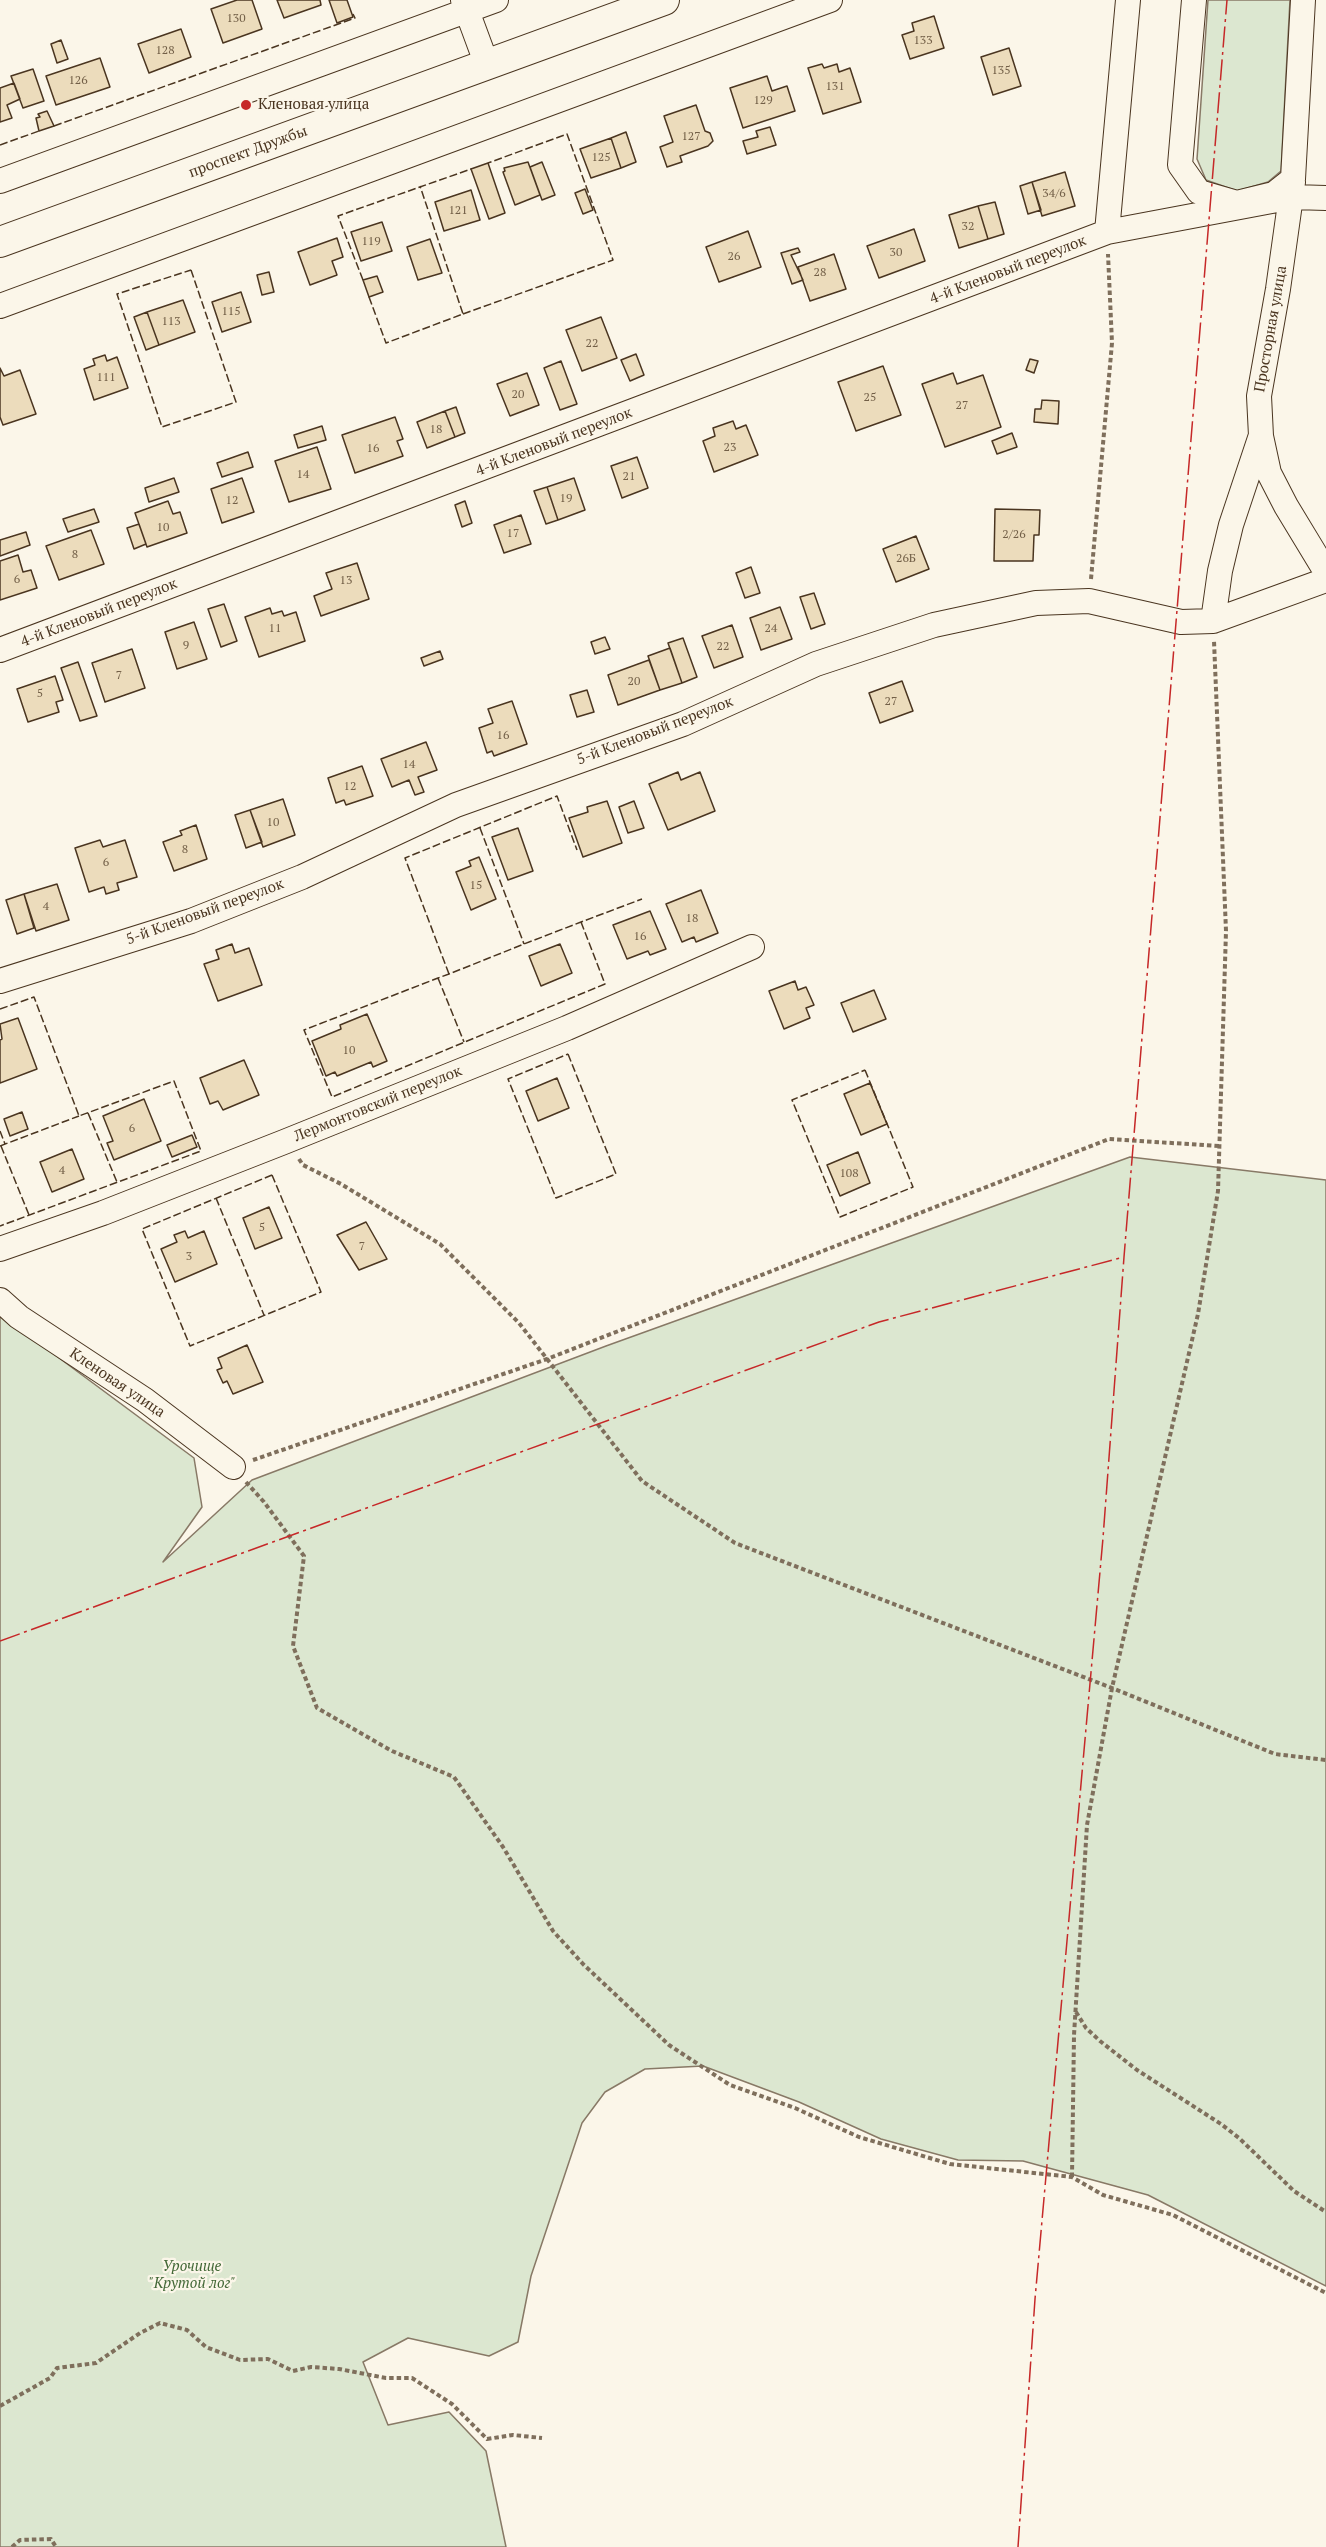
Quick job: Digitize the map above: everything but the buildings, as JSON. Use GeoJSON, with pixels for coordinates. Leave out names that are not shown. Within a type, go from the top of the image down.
{"type":"FeatureCollection","features":[{"type":"Feature","properties":{"kind":"main road","name":"проспект Дружбы"},"geometry":{"type":"LineString","coordinates":[[0,242],[664,0]]}},
{"type":"Feature","properties":{"kind":"street"},"geometry":{"type":"LineString","coordinates":[[0,181],[464,5],[496,0]]}},
{"type":"Feature","properties":{"kind":"street"},"geometry":{"type":"LineString","coordinates":[[0,306],[830,0]]}},
{"type":"Feature","properties":{"kind":"street"},"geometry":{"type":"LineString","coordinates":[[1107,232],[1128,0]]}},
{"type":"Feature","properties":{"kind":"street"},"geometry":{"type":"LineString","coordinates":[[1194,0],[1180,165],[1199,192],[1237,203],[1293,188]]}},
{"type":"Feature","properties":{"kind":"street","name":"Просторная улица"},"geometry":{"type":"LineString","coordinates":[[1303,0],[1293,188],[1259,396],[1261,436],[1269,473],[1326,572]]}},
{"type":"Feature","properties":{"kind":"street"},"geometry":{"type":"LineString","coordinates":[[464,5],[487,65]]}},
{"type":"Feature","properties":{"kind":"street","name":"4-й Кленовый переулок"},"geometry":{"type":"LineString","coordinates":[[0,650],[1107,232],[1293,188],[1326,198]]}},
{"type":"Feature","properties":{"kind":"street"},"geometry":{"type":"LineString","coordinates":[[1213,621],[1220,571],[1231,525],[1261,436]]}},
{"type":"Feature","properties":{"kind":"street","name":"5-й Кленовый переулок"},"geometry":{"type":"LineString","coordinates":[[0,981],[191,921],[302,877],[456,804],[683,723],[816,664],[934,625],[1036,603],[1089,601],[1181,622],[1213,621],[1326,580]]}},
{"type":"Feature","properties":{"kind":"street","name":"Лермонтовский переулок"},"geometry":{"type":"LineString","coordinates":[[0,1249],[103,1213],[284,1142],[567,1028],[752,947]]}},
{"type":"Feature","properties":{"kind":"street","name":"Кленовая улица"},"geometry":{"type":"LineString","coordinates":[[0,1300],[19,1317],[145,1400],[233,1467]]}},
{"type":"Feature","properties":{"kind":"path"},"geometry":{"type":"LineString","coordinates":[[1089,601],[1112,343],[1107,232]]}},
{"type":"Feature","properties":{"kind":"path"},"geometry":{"type":"LineString","coordinates":[[1072,2177],[1076,2012],[1087,1825],[1112,1688],[1198,1314],[1218,1191],[1226,931],[1213,621]]}},
{"type":"Feature","properties":{"kind":"path"},"geometry":{"type":"LineString","coordinates":[[1220,1146],[1109,1139],[547,1359],[233,1467],[264,1502],[304,1557],[293,1646],[317,1707],[392,1751],[454,1777],[503,1847],[553,1930],[583,1964],[669,2045],[730,2085],[795,2108],[859,2137],[950,2164],[1072,2177],[1102,2195],[1173,2215],[1326,2293]]}},
{"type":"Feature","properties":{"kind":"path"},"geometry":{"type":"LineString","coordinates":[[284,1142],[303,1165],[341,1184],[440,1244],[519,1323],[642,1480],[735,1544],[1112,1688],[1275,1754],[1326,1760]]}},
{"type":"Feature","properties":{"kind":"path"},"geometry":{"type":"LineString","coordinates":[[1076,2012],[1086,2028],[1100,2041],[1137,2070],[1221,2124],[1239,2138],[1294,2191],[1326,2212]]}},
{"type":"Feature","properties":{"kind":"path"},"geometry":{"type":"LineString","coordinates":[[0,2406],[50,2378],[57,2368],[96,2363],[160,2322],[187,2330],[206,2347],[240,2360],[268,2359],[293,2371],[311,2367],[339,2369],[386,2378],[412,2378],[452,2404],[487,2439],[513,2435],[542,2438]]}},
{"type":"Feature","properties":{"kind":"path"},"geometry":{"type":"LineString","coordinates":[[12,2547],[21,2540],[51,2539],[56,2547]]}},
{"type":"Feature","properties":{"kind":"green space"},"geometry":{"type":"Polygon","coordinates":[[[1208,0],[1290,0],[1281,171],[1268,182],[1237,191],[1206,180],[1197,159],[1208,0]]]}},
{"type":"Feature","properties":{"kind":"green space","name":"Урочище \"Крутой лог\""},"geometry":{"type":"Polygon","coordinates":[[[1130,1157],[1326,1180],[1326,2286],[1148,2195],[1023,2161],[958,2160],[881,2139],[799,2102],[703,2066],[645,2069],[605,2092],[582,2123],[531,2276],[518,2342],[489,2356],[408,2338],[363,2362],[388,2425],[449,2412],[486,2451],[506,2547],[0,2547],[0,1314],[194,1458],[202,1507],[163,1562],[252,1480],[606,1346],[1130,1157]]]}},
{"type":"Feature","properties":{"kind":"fence"},"geometry":{"type":"LineString","coordinates":[[54,126],[355,18],[353,14]]}},
{"type":"Feature","properties":{"kind":"fence"},"geometry":{"type":"LineString","coordinates":[[0,145],[39,131]]}},
{"type":"Feature","properties":{"kind":"fence"},"geometry":{"type":"LineString","coordinates":[[463,314],[613,260],[567,134],[488,163]]}},
{"type":"Feature","properties":{"kind":"fence"},"geometry":{"type":"LineString","coordinates":[[363,280],[338,216],[471,169]]}},
{"type":"Feature","properties":{"kind":"fence"},"geometry":{"type":"LineString","coordinates":[[369,297],[386,343],[463,314],[420,186]]}},
{"type":"Feature","properties":{"kind":"fence"},"geometry":{"type":"LineString","coordinates":[[191,270],[236,402],[162,427],[117,294],[191,270]]}},
{"type":"Feature","properties":{"kind":"fence"},"geometry":{"type":"LineString","coordinates":[[449,974],[405,858],[557,796],[577,850]]}},
{"type":"Feature","properties":{"kind":"fence"},"geometry":{"type":"LineString","coordinates":[[480,828],[524,944]]}},
{"type":"Feature","properties":{"kind":"fence"},"geometry":{"type":"LineString","coordinates":[[581,922],[605,984],[332,1097],[304,1030],[524,944],[581,922],[642,899]]}},
{"type":"Feature","properties":{"kind":"fence"},"geometry":{"type":"LineString","coordinates":[[438,978],[464,1042]]}},
{"type":"Feature","properties":{"kind":"fence"},"geometry":{"type":"LineString","coordinates":[[0,1009],[34,997],[79,1116],[174,1081],[201,1151],[0,1226]]}},
{"type":"Feature","properties":{"kind":"fence"},"geometry":{"type":"LineString","coordinates":[[568,1054],[616,1174],[556,1198],[508,1079],[568,1054]]}},
{"type":"Feature","properties":{"kind":"fence"},"geometry":{"type":"LineString","coordinates":[[865,1070],[913,1187],[840,1217],[792,1100],[865,1070]]}},
{"type":"Feature","properties":{"kind":"fence"},"geometry":{"type":"LineString","coordinates":[[88,1113],[117,1182]]}},
{"type":"Feature","properties":{"kind":"fence"},"geometry":{"type":"LineString","coordinates":[[0,1146],[79,1116]]}},
{"type":"Feature","properties":{"kind":"fence"},"geometry":{"type":"LineString","coordinates":[[0,1131],[5,1144]]}},
{"type":"Feature","properties":{"kind":"fence"},"geometry":{"type":"LineString","coordinates":[[1,1146],[29,1215]]}},
{"type":"Feature","properties":{"kind":"fence"},"geometry":{"type":"LineString","coordinates":[[272,1175],[321,1292],[190,1346],[142,1229],[272,1175]]}},
{"type":"Feature","properties":{"kind":"fence"},"geometry":{"type":"LineString","coordinates":[[216,1198],[264,1315]]}},
{"type":"Feature","properties":{"kind":"power"},"geometry":{"type":"LineString","coordinates":[[1018,2547],[1035,2299],[1103,1538],[1227,0]]}},
{"type":"Feature","properties":{"kind":"power"},"geometry":{"type":"LineString","coordinates":[[0,1641],[879,1322],[1124,1257]]}},
{"type":"Feature","properties":{"kind":"place","name":"Кленовая улица"},"geometry":{"type":"Point","coordinates":[246,105]}}]}
